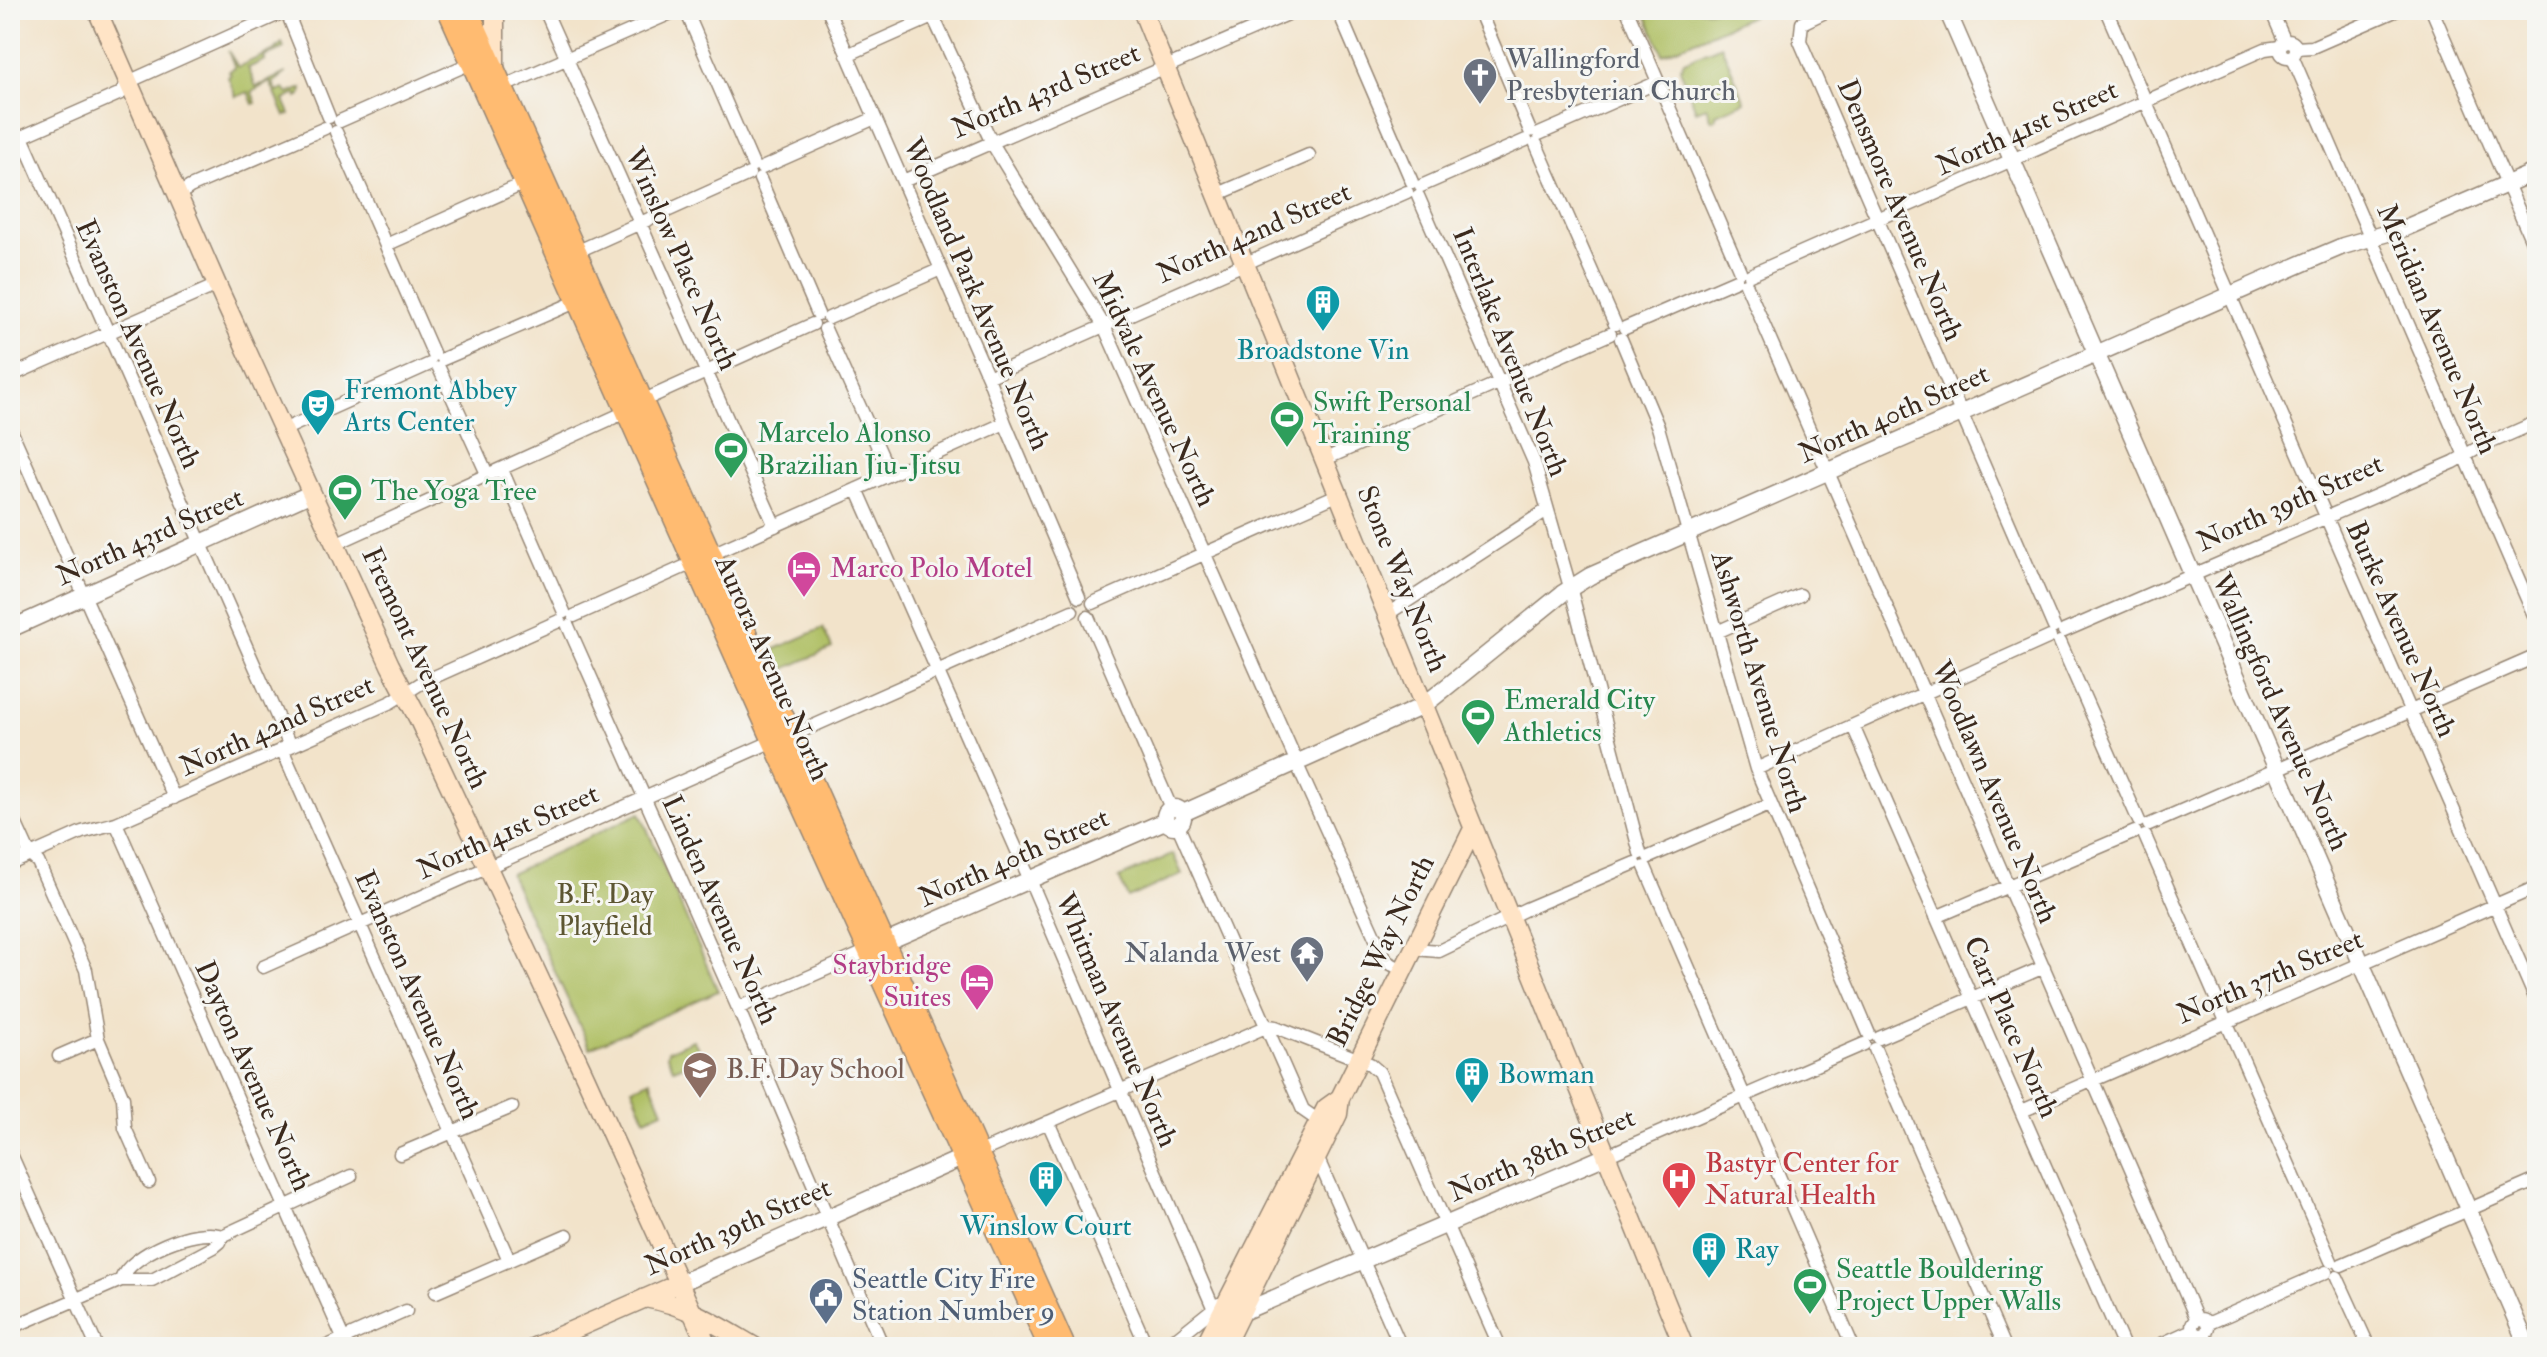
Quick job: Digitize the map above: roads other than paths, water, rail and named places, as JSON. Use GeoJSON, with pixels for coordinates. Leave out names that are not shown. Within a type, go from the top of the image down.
{"type":"FeatureCollection","features":[{"type":"Feature","properties":{"kind":"highway","name":"Aurora Avenue North"},"geometry":{"type":"LineString","coordinates":[[453,12],[499,79],[576,252],[635,406],[783,738],[972,1154],[1065,1347]]}},
{"type":"Feature","properties":{"kind":"highway","name":"Aurora Avenue North"},"geometry":{"type":"LineString","coordinates":[[453,12],[471,63],[578,301],[635,406]]}},
{"type":"Feature","properties":{"kind":"highway","name":"Aurora Avenue North"},"geometry":{"type":"LineString","coordinates":[[972,1154],[1049,1347]]}},
{"type":"Feature","properties":{"kind":"main road","name":"Fremont Avenue North"},"geometry":{"type":"LineString","coordinates":[[97,10],[335,544],[708,1347]]}},
{"type":"Feature","properties":{"kind":"main road"},"geometry":{"type":"LineString","coordinates":[[495,10],[499,79]]}},
{"type":"Feature","properties":{"kind":"main road","name":"Stone Way North"},"geometry":{"type":"LineString","coordinates":[[1142,10],[1684,1347]]}},
{"type":"Feature","properties":{"kind":"main road","name":"Bridge Way North"},"geometry":{"type":"LineString","coordinates":[[1204,1347],[1317,1157],[1338,1114],[1340,1098],[1473,829]]}},
{"type":"Feature","properties":{"kind":"main road","name":"Bridge Way North"},"geometry":{"type":"LineString","coordinates":[[1224,1347],[1228,1307],[1319,1121],[1326,1108],[1340,1098]]}},
{"type":"Feature","properties":{"kind":"main road","name":"North 39th Street"},"geometry":{"type":"LineString","coordinates":[[534,1347],[680,1283]]}},
{"type":"Feature","properties":{"kind":"main road"},"geometry":{"type":"LineString","coordinates":[[645,1298],[670,1302],[692,1311],[743,1345]]}},
{"type":"Feature","properties":{"kind":"street"},"geometry":{"type":"LineString","coordinates":[[16,139],[121,93],[128,82],[287,10],[333,124],[488,476]]}},
{"type":"Feature","properties":{"kind":"street","name":"Winslow Place North"},"geometry":{"type":"LineString","coordinates":[[545,10],[775,526]]}},
{"type":"Feature","properties":{"kind":"street","name":"Woodland Park Avenue North"},"geometry":{"type":"LineString","coordinates":[[828,10],[988,377],[1079,597]]}},
{"type":"Feature","properties":{"kind":"street"},"geometry":{"type":"LineString","coordinates":[[847,55],[931,13],[948,10]]}},
{"type":"Feature","properties":{"kind":"street","name":"North 43rd Street"},"geometry":{"type":"LineString","coordinates":[[903,181],[1297,10]]}},
{"type":"Feature","properties":{"kind":"street","name":"Interlake Avenue North"},"geometry":{"type":"LineString","coordinates":[[1338,10],[1502,382],[1534,462],[1642,860],[1853,1347]]}},
{"type":"Feature","properties":{"kind":"street","name":"Ashworth Avenue North"},"geometry":{"type":"LineString","coordinates":[[1479,10],[1658,427],[1769,805],[2005,1347]]}},
{"type":"Feature","properties":{"kind":"street","name":"Woodlawn Avenue North"},"geometry":{"type":"LineString","coordinates":[[1627,10],[2201,1331]]}},
{"type":"Feature","properties":{"kind":"street","name":"Densmore Avenue North"},"geometry":{"type":"LineString","coordinates":[[1829,10],[1802,23],[1800,41],[2369,1347]]}},
{"type":"Feature","properties":{"kind":"street","name":"Wallingford Avenue North"},"geometry":{"type":"LineString","coordinates":[[1947,10],[2528,1347]]}},
{"type":"Feature","properties":{"kind":"street","name":"Burke Avenue North"},"geometry":{"type":"LineString","coordinates":[[2106,10],[2537,1002]]}},
{"type":"Feature","properties":{"kind":"street","name":"Meridian Avenue North"},"geometry":{"type":"LineString","coordinates":[[2271,10],[2537,622]]}},
{"type":"Feature","properties":{"kind":"street","name":"North 41st Street"},"geometry":{"type":"LineString","coordinates":[[1323,460],[2265,49],[2312,47],[2397,10]]}},
{"type":"Feature","properties":{"kind":"street"},"geometry":{"type":"LineString","coordinates":[[2432,10],[2537,253]]}},
{"type":"Feature","properties":{"kind":"street"},"geometry":{"type":"LineString","coordinates":[[499,79],[565,60],[684,11],[890,474]]}},
{"type":"Feature","properties":{"kind":"street","name":"Midvale Avenue North"},"geometry":{"type":"LineString","coordinates":[[931,13],[992,143],[1104,326],[1384,957],[1403,970]]}},
{"type":"Feature","properties":{"kind":"street"},"geometry":{"type":"LineString","coordinates":[[178,195],[471,63]]}},
{"type":"Feature","properties":{"kind":"street","name":"North 42nd Street"},"geometry":{"type":"LineString","coordinates":[[988,377],[1658,82]]}},
{"type":"Feature","properties":{"kind":"street"},"geometry":{"type":"LineString","coordinates":[[576,252],[875,118]]}},
{"type":"Feature","properties":{"kind":"street","name":"Evanston Avenue North"},"geometry":{"type":"LineString","coordinates":[[16,139],[107,334],[199,543],[359,924],[509,1260]]}},
{"type":"Feature","properties":{"kind":"street"},"geometry":{"type":"LineString","coordinates":[[1216,195],[1309,155]]}},
{"type":"Feature","properties":{"kind":"street","name":"North 40th Street"},"geometry":{"type":"LineString","coordinates":[[738,1008],[1423,706],[1570,587],[2343,246],[2405,228],[2537,171]]}},
{"type":"Feature","properties":{"kind":"street"},"geometry":{"type":"LineString","coordinates":[[386,245],[525,183]]}},
{"type":"Feature","properties":{"kind":"street"},"geometry":{"type":"LineString","coordinates":[[335,544],[502,470],[705,373],[941,269]]}},
{"type":"Feature","properties":{"kind":"street"},"geometry":{"type":"LineString","coordinates":[[10,376],[217,285]]}},
{"type":"Feature","properties":{"kind":"street"},"geometry":{"type":"LineString","coordinates":[[283,430],[578,301]]}},
{"type":"Feature","properties":{"kind":"street","name":"North 39th Street"},"geometry":{"type":"LineString","coordinates":[[1756,769],[2537,422]]}},
{"type":"Feature","properties":{"kind":"street","name":"North 42nd Street"},"geometry":{"type":"LineString","coordinates":[[10,864],[82,832],[116,823],[391,702],[423,682],[1005,423]]}},
{"type":"Feature","properties":{"kind":"street"},"geometry":{"type":"LineString","coordinates":[[10,428],[174,798]]}},
{"type":"Feature","properties":{"kind":"street","name":"Linden Avenue North"},"geometry":{"type":"LineString","coordinates":[[502,470],[883,1347]]}},
{"type":"Feature","properties":{"kind":"street","name":"Whitman Avenue North"},"geometry":{"type":"LineString","coordinates":[[857,489],[1120,1091],[1228,1307]]}},
{"type":"Feature","properties":{"kind":"street","name":"North 43rd Street"},"geometry":{"type":"LineString","coordinates":[[10,629],[312,493]]}},
{"type":"Feature","properties":{"kind":"street"},"geometry":{"type":"LineString","coordinates":[[1093,603],[1337,495]]}},
{"type":"Feature","properties":{"kind":"street"},"geometry":{"type":"LineString","coordinates":[[1386,615],[1547,510]]}},
{"type":"Feature","properties":{"kind":"street"},"geometry":{"type":"LineString","coordinates":[[1717,632],[1800,595]]}},
{"type":"Feature","properties":{"kind":"street"},"geometry":{"type":"LineString","coordinates":[[1079,597],[1087,597],[1093,603],[1092,613],[1088,617],[1080,618],[1072,611],[1072,604],[1079,597]]}},
{"type":"Feature","properties":{"kind":"street","name":"North 41st Street"},"geometry":{"type":"LineString","coordinates":[[263,967],[1072,611]]}},
{"type":"Feature","properties":{"kind":"street"},"geometry":{"type":"LineString","coordinates":[[1088,617],[1303,1110],[1319,1121]]}},
{"type":"Feature","properties":{"kind":"street"},"geometry":{"type":"LineString","coordinates":[[1936,917],[2537,656]]}},
{"type":"Feature","properties":{"kind":"street","name":"Carr Place North"},"geometry":{"type":"LineString","coordinates":[[1853,726],[2124,1347]]}},
{"type":"Feature","properties":{"kind":"street"},"geometry":{"type":"LineString","coordinates":[[1414,949],[1439,951],[1509,917],[1769,805]]}},
{"type":"Feature","properties":{"kind":"street"},"geometry":{"type":"LineString","coordinates":[[10,811],[30,855],[38,862],[84,964],[98,1039],[125,1105],[125,1128],[149,1182]]}},
{"type":"Feature","properties":{"kind":"street","name":"Dayton Avenue North"},"geometry":{"type":"LineString","coordinates":[[116,823],[345,1343]]}},
{"type":"Feature","properties":{"kind":"street","name":"North 37th Street"},"geometry":{"type":"LineString","coordinates":[[2022,1111],[2537,887]]}},
{"type":"Feature","properties":{"kind":"street","name":"North 38th Street"},"geometry":{"type":"LineString","coordinates":[[1156,1347],[1228,1307],[1363,1261],[2044,967]]}},
{"type":"Feature","properties":{"kind":"street"},"geometry":{"type":"LineString","coordinates":[[1268,1026],[1359,1059],[1370,1064],[1382,1077],[1500,1347]]}},
{"type":"Feature","properties":{"kind":"street","name":"North 39th Street"},"geometry":{"type":"LineString","coordinates":[[680,1283],[1268,1026]]}},
{"type":"Feature","properties":{"kind":"street"},"geometry":{"type":"LineString","coordinates":[[59,1056],[98,1039]]}},
{"type":"Feature","properties":{"kind":"street"},"geometry":{"type":"LineString","coordinates":[[400,1154],[512,1107]]}},
{"type":"Feature","properties":{"kind":"street"},"geometry":{"type":"LineString","coordinates":[[1048,1122],[1147,1347]]}},
{"type":"Feature","properties":{"kind":"street"},"geometry":{"type":"LineString","coordinates":[[10,1152],[97,1347]]}},
{"type":"Feature","properties":{"kind":"street"},"geometry":{"type":"LineString","coordinates":[[1317,1157],[1401,1347]]}},
{"type":"Feature","properties":{"kind":"street"},"geometry":{"type":"LineString","coordinates":[[121,1280],[124,1271],[145,1254],[176,1241],[209,1233],[222,1236],[351,1176]]}},
{"type":"Feature","properties":{"kind":"street"},"geometry":{"type":"LineString","coordinates":[[2155,1347],[2201,1331],[2537,1180]]}},
{"type":"Feature","properties":{"kind":"street"},"geometry":{"type":"LineString","coordinates":[[436,1292],[567,1235]]}},
{"type":"Feature","properties":{"kind":"street"},"geometry":{"type":"LineString","coordinates":[[10,1328],[121,1280],[152,1280],[214,1247],[222,1236]]}},
{"type":"Feature","properties":{"kind":"street"},"geometry":{"type":"LineString","coordinates":[[325,1347],[345,1343],[406,1311]]}},
{"type":"Feature","properties":{"kind":"place","name":"Wallingford Presbyterian Church"},"geometry":{"type":"Point","coordinates":[1480,106]}},
{"type":"Feature","properties":{"kind":"place","name":"Broadstone Vin"},"geometry":{"type":"Point","coordinates":[1323,333]}},
{"type":"Feature","properties":{"kind":"place","name":"Fremont Abbey Arts Center"},"geometry":{"type":"Point","coordinates":[318,437]}},
{"type":"Feature","properties":{"kind":"place","name":"Swift Personal Training"},"geometry":{"type":"Point","coordinates":[1287,449]}},
{"type":"Feature","properties":{"kind":"place","name":"Marcelo Alonso Brazilian Jiu-Jitsu"},"geometry":{"type":"Point","coordinates":[731,480]}},
{"type":"Feature","properties":{"kind":"place","name":"The Yoga Tree"},"geometry":{"type":"Point","coordinates":[345,522]}},
{"type":"Feature","properties":{"kind":"place","name":"Marco Polo Motel"},"geometry":{"type":"Point","coordinates":[804,599]}},
{"type":"Feature","properties":{"kind":"place","name":"Emerald City Athletics"},"geometry":{"type":"Point","coordinates":[1478,747]}},
{"type":"Feature","properties":{"kind":"place","name":"Nalanda West"},"geometry":{"type":"Point","coordinates":[1307,984]}},
{"type":"Feature","properties":{"kind":"place","name":"Staybridge Suites"},"geometry":{"type":"Point","coordinates":[977,1012]}},
{"type":"Feature","properties":{"kind":"place","name":"B.F. Day School"},"geometry":{"type":"Point","coordinates":[700,1100]}},
{"type":"Feature","properties":{"kind":"place","name":"Bowman"},"geometry":{"type":"Point","coordinates":[1472,1105]}},
{"type":"Feature","properties":{"kind":"place","name":"Winslow Court"},"geometry":{"type":"Point","coordinates":[1046,1209]}},
{"type":"Feature","properties":{"kind":"place","name":"Bastyr Center for Natural Health"},"geometry":{"type":"Point","coordinates":[1679,1210]}},
{"type":"Feature","properties":{"kind":"place","name":"Ray"},"geometry":{"type":"Point","coordinates":[1709,1280]}},
{"type":"Feature","properties":{"kind":"place","name":"Seattle Bouldering Project Upper Walls"},"geometry":{"type":"Point","coordinates":[1810,1316]}},
{"type":"Feature","properties":{"kind":"place","name":"Seattle City Fire Station Number 9"},"geometry":{"type":"Point","coordinates":[826,1326]}},
{"type":"Feature","properties":{"kind":"park label","name":"B.F. Day Playfield"},"geometry":{"type":"Point","coordinates":[605,910]}}]}
